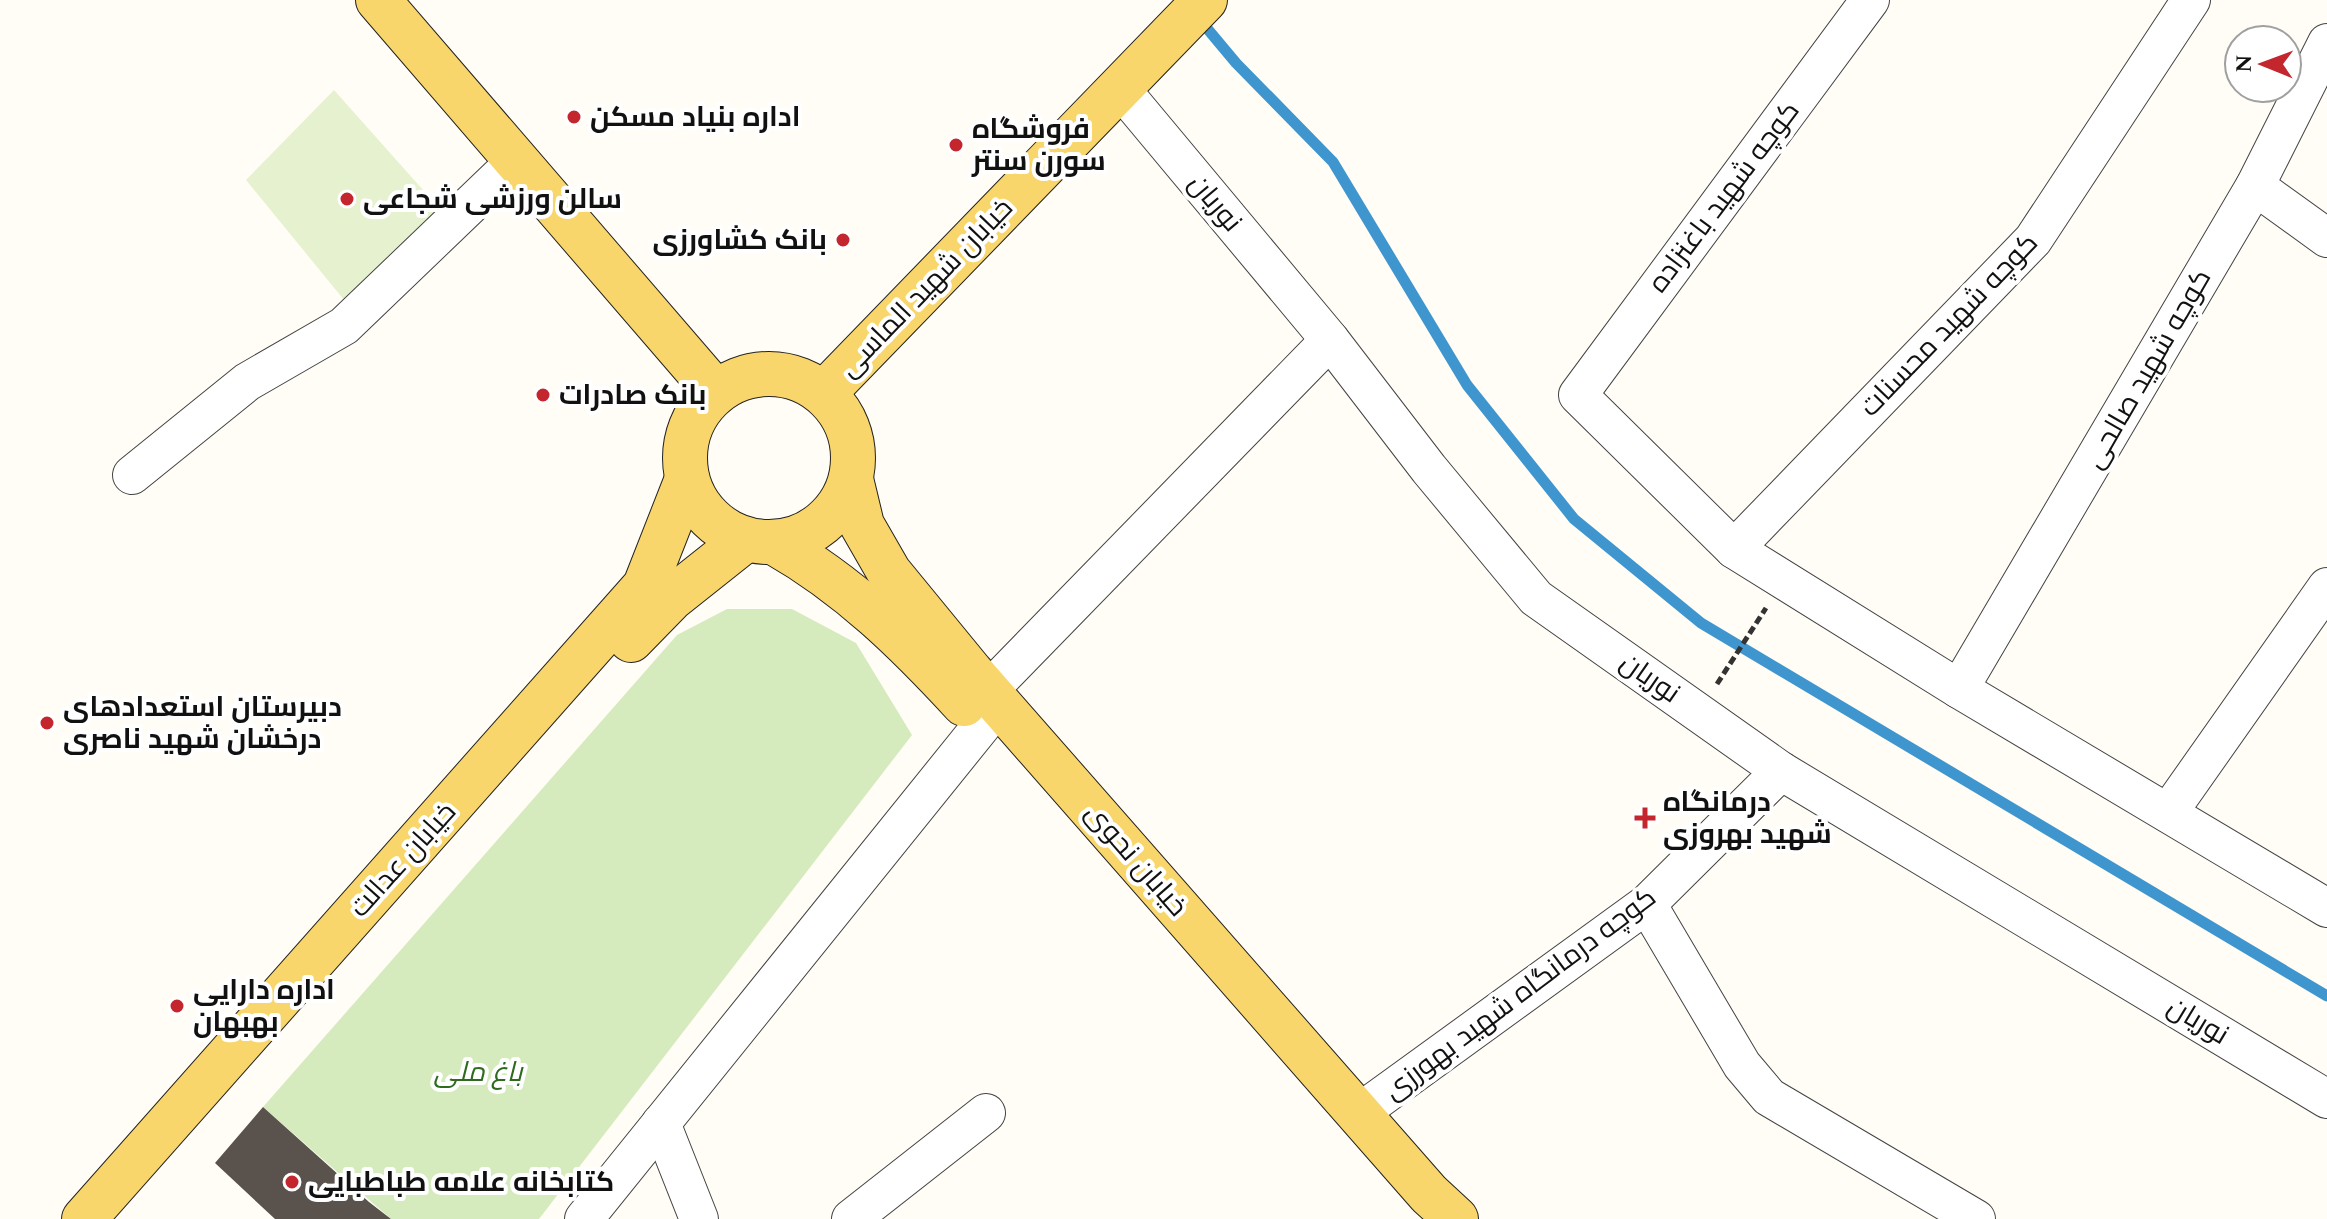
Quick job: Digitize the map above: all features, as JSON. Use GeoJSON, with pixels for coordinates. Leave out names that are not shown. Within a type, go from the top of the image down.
{"type":"FeatureCollection","features":[{"type":"Feature","properties":{"kind":"main road"},"geometry":{"type":"LineString","coordinates":[[378,0],[716,392]]}},
{"type":"Feature","properties":{"kind":"main road","name":"خیابان شهید الماسی"},"geometry":{"type":"LineString","coordinates":[[824,393],[1205,0]]}},
{"type":"Feature","properties":{"kind":"main road"},"geometry":{"type":"LineString","coordinates":[[770,373],[799,378],[824,393],[840,411],[850,432],[854,455],[851,479],[832,516],[796,539],[760,541],[708,517],[695,500],[687,479],[685,455],[689,431],[700,410],[716,392],[742,378],[770,373]]}},
{"type":"Feature","properties":{"kind":"main road","name":"خیابان عدالت"},"geometry":{"type":"LineString","coordinates":[[84,1219],[645,586],[687,479]]}},
{"type":"Feature","properties":{"kind":"main road","name":"خیابان نحوی"},"geometry":{"type":"LineString","coordinates":[[851,479],[862,525],[889,572],[985,708],[1415,1219]]}},
{"type":"Feature","properties":{"kind":"main road","name":"خیابان نحوی"},"geometry":{"type":"LineString","coordinates":[[760,541],[821,569],[859,598],[985,708],[1359,1113],[1429,1194],[1456,1219]]}},
{"type":"Feature","properties":{"kind":"main road","name":"خیابان عدالت"},"geometry":{"type":"LineString","coordinates":[[123,1219],[181,1146],[607,664],[672,598],[760,541]]}},
{"type":"Feature","properties":{"kind":"street","name":"کوچه شهید باغنزاده"},"geometry":{"type":"LineString","coordinates":[[1734,549],[1578,395],[1870,0]]}},
{"type":"Feature","properties":{"kind":"street","name":"کوچه شهید محسنات"},"geometry":{"type":"LineString","coordinates":[[1734,549],[2033,240],[2191,0]]}},
{"type":"Feature","properties":{"kind":"street","name":"کوچه شهید صالحی"},"geometry":{"type":"LineString","coordinates":[[1959,689],[2255,186],[2327,43]]}},
{"type":"Feature","properties":{"kind":"street","name":"نوریان"},"geometry":{"type":"LineString","coordinates":[[1119,87],[1330,340],[1429,469],[1536,598],[1781,771],[2327,1099]]}},
{"type":"Feature","properties":{"kind":"street"},"geometry":{"type":"LineString","coordinates":[[132,475],[247,382],[344,326],[516,161]]}},
{"type":"Feature","properties":{"kind":"street"},"geometry":{"type":"LineString","coordinates":[[2255,186],[2327,238]]}},
{"type":"Feature","properties":{"kind":"street"},"geometry":{"type":"LineString","coordinates":[[584,1219],[985,708],[1330,340]]}},
{"type":"Feature","properties":{"kind":"street"},"geometry":{"type":"LineString","coordinates":[[1734,549],[1959,689],[2327,908]]}},
{"type":"Feature","properties":{"kind":"street"},"geometry":{"type":"LineString","coordinates":[[2168,813],[2327,587]]}},
{"type":"Feature","properties":{"kind":"street","name":"کوچه درمانگاه شهید بهورزی"},"geometry":{"type":"LineString","coordinates":[[1359,1113],[1647,904],[1781,771]]}},
{"type":"Feature","properties":{"kind":"street"},"geometry":{"type":"LineString","coordinates":[[1647,904],[1742,1065],[1769,1097],[1976,1219]]}},
{"type":"Feature","properties":{"kind":"street"},"geometry":{"type":"LineString","coordinates":[[851,1219],[986,1113]]}},
{"type":"Feature","properties":{"kind":"street"},"geometry":{"type":"LineString","coordinates":[[661,1123],[699,1219]]}},
{"type":"Feature","properties":{"kind":"path"},"geometry":{"type":"LineString","coordinates":[[1719,682],[1764,610]]}},
{"type":"Feature","properties":{"kind":"green space","name":"سالن ورزشی شجاعی"},"geometry":{"type":"Polygon","coordinates":[[[334,90],[448,218],[349,306],[246,180],[334,90]]]}},
{"type":"Feature","properties":{"kind":"green space","name":"باغ ملی"},"geometry":{"type":"Polygon","coordinates":[[[727,609],[792,609],[856,643],[912,735],[539,1219],[391,1219],[263,1107],[677,635],[727,609]]]}},
{"type":"Feature","properties":{"kind":"building","name":"کتابخانه علامه طباطبایی"},"geometry":{"type":"Polygon","coordinates":[[[263,1107],[391,1219],[275,1219],[215,1163],[263,1107]]]}},
{"type":"Feature","properties":{"kind":"waterway"},"geometry":{"type":"LineString","coordinates":[[1200,20],[1236,63],[1333,162],[1467,385],[1574,519],[1701,623],[2327,996]]}},
{"type":"Feature","properties":{"kind":"place","name":"اداره بنیاد مسکن"},"geometry":{"type":"Point","coordinates":[574,117]}},
{"type":"Feature","properties":{"kind":"place","name":"فروشگاه سورن سنتر"},"geometry":{"type":"Point","coordinates":[956,145]}},
{"type":"Feature","properties":{"kind":"place","name":"سالن ورزشی شجاعی"},"geometry":{"type":"Point","coordinates":[347,199]}},
{"type":"Feature","properties":{"kind":"place","name":"بانک کشاورزی"},"geometry":{"type":"Point","coordinates":[843,240]}},
{"type":"Feature","properties":{"kind":"place","name":"بانک صادرات"},"geometry":{"type":"Point","coordinates":[543,395]}},
{"type":"Feature","properties":{"kind":"place","name":"دبیرستان استعدادهای درخشان شهید ناصری"},"geometry":{"type":"Point","coordinates":[47,723]}},
{"type":"Feature","properties":{"kind":"place","name":"درمانگاه شهید بهروزی"},"geometry":{"type":"Point","coordinates":[1645,818]}},
{"type":"Feature","properties":{"kind":"place","name":"اداره دارایی بهبهان"},"geometry":{"type":"Point","coordinates":[177,1006]}},
{"type":"Feature","properties":{"kind":"place","name":"کتابخانه علامه طباطبایی"},"geometry":{"type":"Point","coordinates":[292,1182]}}]}
